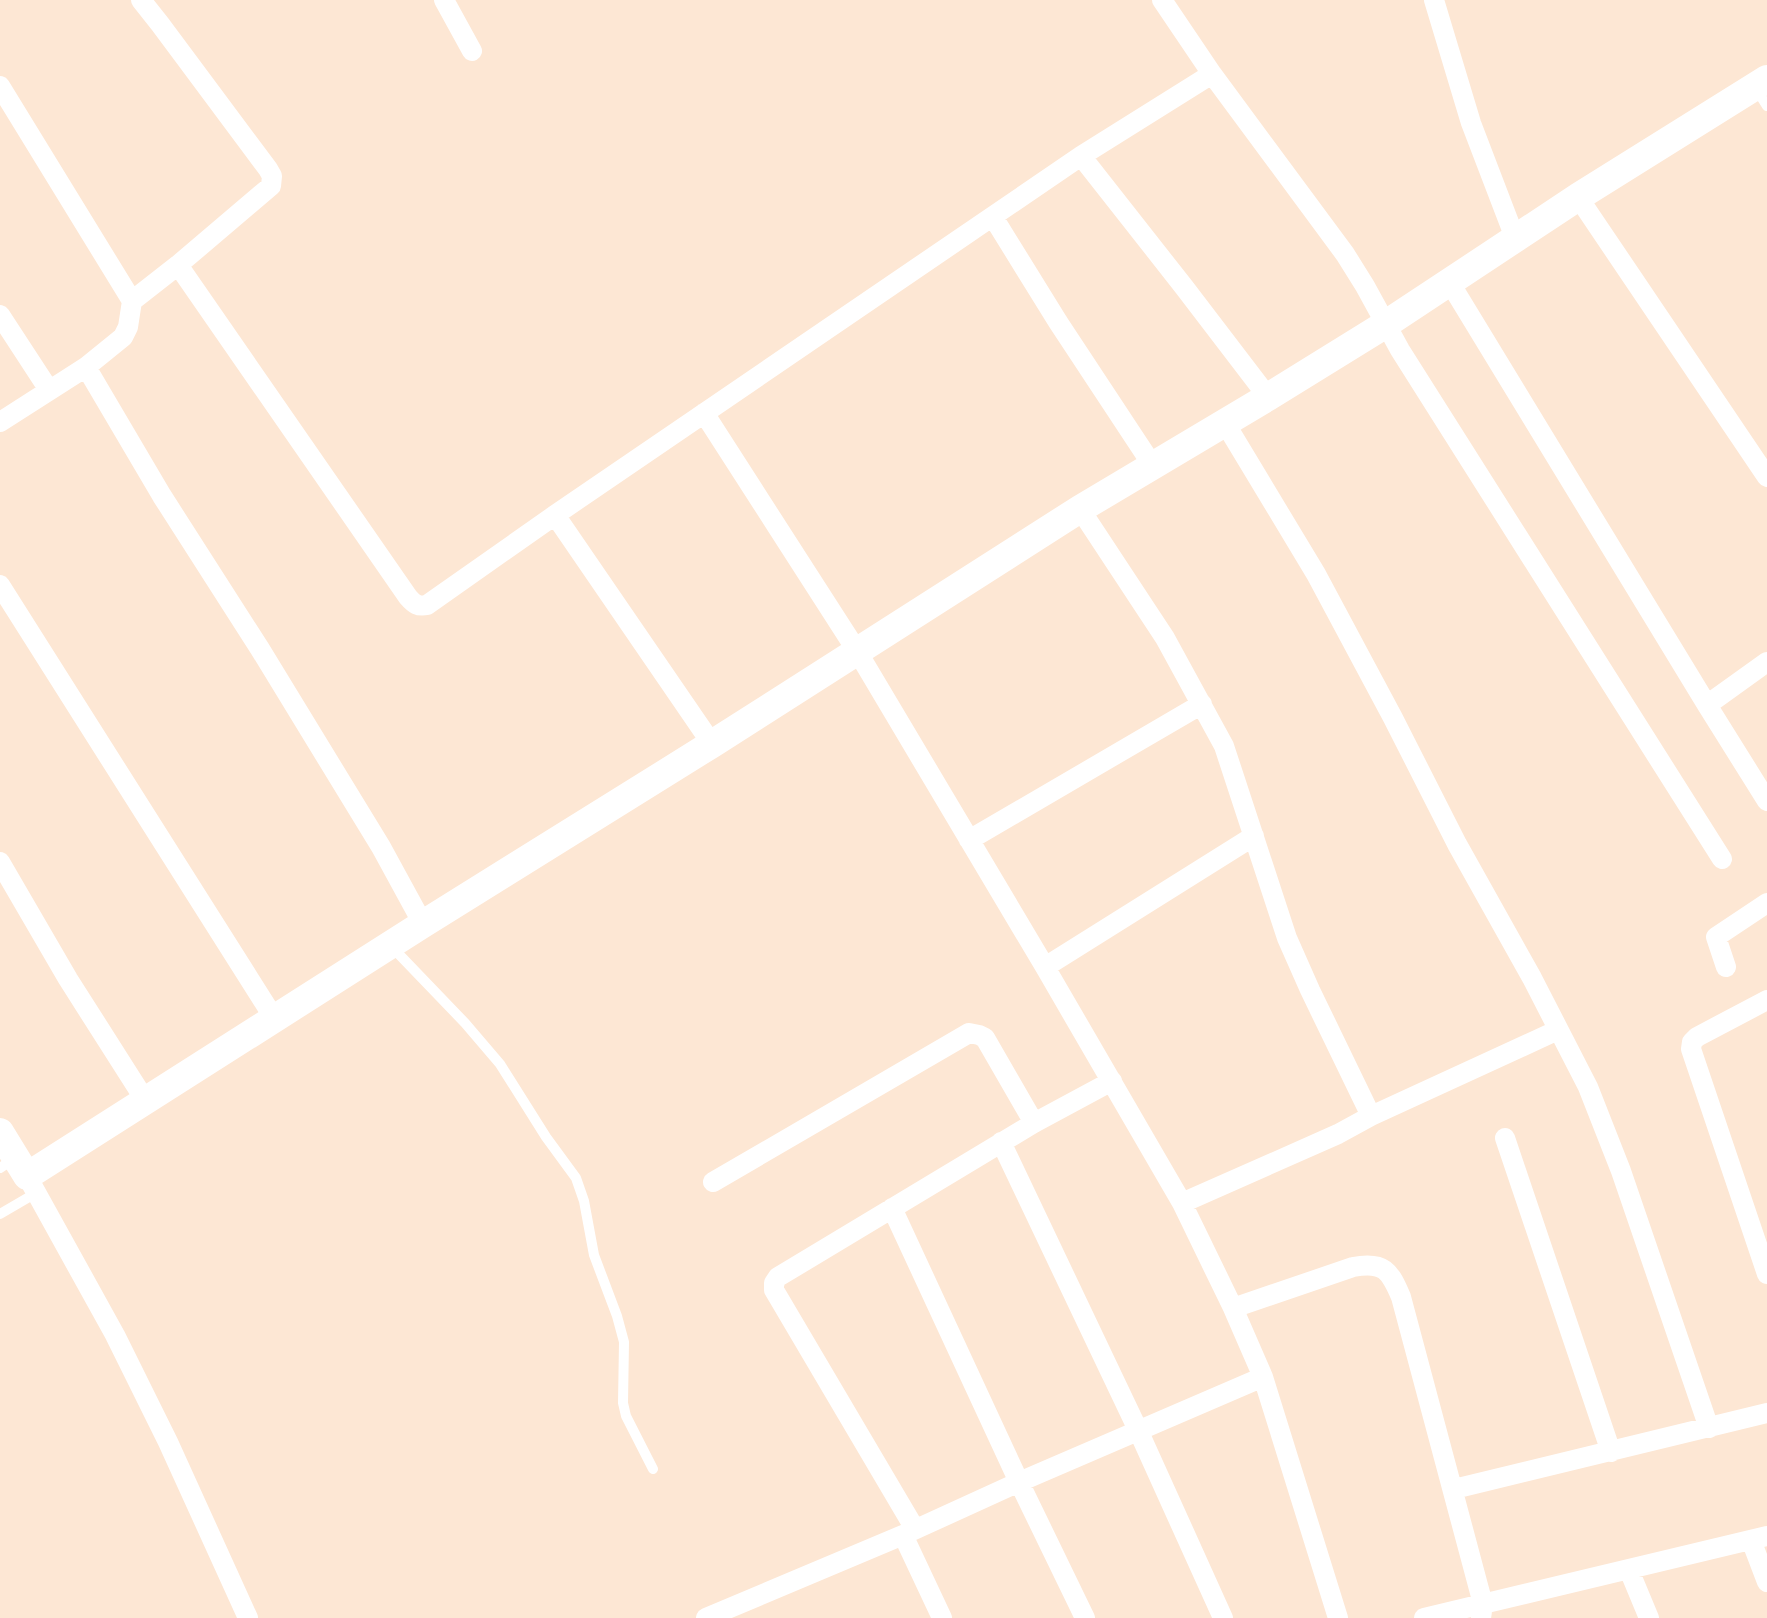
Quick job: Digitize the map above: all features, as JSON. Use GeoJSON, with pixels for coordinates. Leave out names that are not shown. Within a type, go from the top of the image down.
{"type":"FeatureCollection","features":[{"type":"Feature","properties":{"kind":"street"},"geometry":{"type":"LineString","coordinates":[[132,301],[266,192],[271,186],[272,176],[141,0]]}},
{"type":"Feature","properties":{"kind":"street"},"geometry":{"type":"LineString","coordinates":[[1162,0],[1212,74],[1344,254],[1365,286],[1400,350],[1722,859]]}},
{"type":"Feature","properties":{"kind":"street"},"geometry":{"type":"LineString","coordinates":[[1434,0],[1471,123],[1515,238]]}},
{"type":"Feature","properties":{"kind":"street"},"geometry":{"type":"LineString","coordinates":[[448,2],[472,51]]}},
{"type":"Feature","properties":{"kind":"street"},"geometry":{"type":"LineString","coordinates":[[178,265],[414,604],[420,606],[427,605],[555,515],[1081,156],[1212,74]]}},
{"type":"Feature","properties":{"kind":"street"},"geometry":{"type":"LineString","coordinates":[[0,86],[132,301],[128,327],[123,337],[86,367],[0,422]]}},
{"type":"Feature","properties":{"kind":"street"},"geometry":{"type":"LineString","coordinates":[[20,1174],[145,1100],[712,744],[1080,509],[1386,324],[1578,197],[1763,91]]}},
{"type":"Feature","properties":{"kind":"street"},"geometry":{"type":"LineString","coordinates":[[1081,156],[1268,397]]}},
{"type":"Feature","properties":{"kind":"street"},"geometry":{"type":"LineString","coordinates":[[1578,197],[1767,476]]}},
{"type":"Feature","properties":{"kind":"street"},"geometry":{"type":"LineString","coordinates":[[993,217],[1058,322],[1153,466]]}},
{"type":"Feature","properties":{"kind":"street"},"geometry":{"type":"LineString","coordinates":[[1450,283],[1767,801]]}},
{"type":"Feature","properties":{"kind":"street"},"geometry":{"type":"LineString","coordinates":[[0,315],[49,390]]}},
{"type":"Feature","properties":{"kind":"street"},"geometry":{"type":"LineString","coordinates":[[86,367],[162,496],[260,650],[381,847],[423,924]]}},
{"type":"Feature","properties":{"kind":"street"},"geometry":{"type":"LineString","coordinates":[[704,413],[857,651],[1045,967],[1182,1203],[1233,1308],[1263,1377],[1338,1618]]}},
{"type":"Feature","properties":{"kind":"street"},"geometry":{"type":"LineString","coordinates":[[1225,423],[1316,574],[1393,718],[1457,844],[1532,978],[1588,1088],[1621,1172],[1709,1428]]}},
{"type":"Feature","properties":{"kind":"street"},"geometry":{"type":"LineString","coordinates":[[1080,509],[1165,638],[1224,746],[1287,938],[1371,1116]]}},
{"type":"Feature","properties":{"kind":"street"},"geometry":{"type":"LineString","coordinates":[[555,515],[712,744]]}},
{"type":"Feature","properties":{"kind":"street"},"geometry":{"type":"LineString","coordinates":[[0,585],[274,1018]]}},
{"type":"Feature","properties":{"kind":"street"},"geometry":{"type":"LineString","coordinates":[[1707,705],[1767,662]]}},
{"type":"Feature","properties":{"kind":"street"},"geometry":{"type":"LineString","coordinates":[[969,840],[1202,704]]}},
{"type":"Feature","properties":{"kind":"street"},"geometry":{"type":"LineString","coordinates":[[1045,967],[1254,836]]}},
{"type":"Feature","properties":{"kind":"street"},"geometry":{"type":"LineString","coordinates":[[0,862],[68,979],[145,1100]]}},
{"type":"Feature","properties":{"kind":"street"},"geometry":{"type":"LineString","coordinates":[[1726,967],[1716,937],[1767,903]]}},
{"type":"Feature","properties":{"kind":"street"},"geometry":{"type":"LineString","coordinates":[[1767,1000],[1696,1037],[1692,1042],[1691,1049],[1767,1274]]}},
{"type":"Feature","properties":{"kind":"street"},"geometry":{"type":"LineString","coordinates":[[1182,1203],[1338,1134],[1371,1116],[1558,1030]]}},
{"type":"Feature","properties":{"kind":"street"},"geometry":{"type":"LineString","coordinates":[[713,1182],[969,1033],[985,1038],[1034,1122]]}},
{"type":"Feature","properties":{"kind":"street"},"geometry":{"type":"LineString","coordinates":[[942,1618],[909,1532],[774,1290],[774,1283],[778,1277],[1034,1122],[1112,1082]]}},
{"type":"Feature","properties":{"kind":"street"},"geometry":{"type":"LineString","coordinates":[[0,1132],[20,1174],[115,1335],[164,1433],[248,1618]]}},
{"type":"Feature","properties":{"kind":"street"},"geometry":{"type":"LineString","coordinates":[[1505,1138],[1611,1452]]}},
{"type":"Feature","properties":{"kind":"street"},"geometry":{"type":"LineString","coordinates":[[1001,1142],[1138,1430],[1223,1618]]}},
{"type":"Feature","properties":{"kind":"street"},"geometry":{"type":"LineString","coordinates":[[892,1208],[1019,1482],[1085,1618]]}},
{"type":"Feature","properties":{"kind":"street"},"geometry":{"type":"LineString","coordinates":[[1233,1308],[1353,1267],[1365,1265],[1380,1267],[1393,1277],[1401,1297],[1454,1489],[1482,1611]]}},
{"type":"Feature","properties":{"kind":"street"},"geometry":{"type":"LineString","coordinates":[[706,1618],[909,1532],[1019,1482],[1263,1377]]}},
{"type":"Feature","properties":{"kind":"street"},"geometry":{"type":"LineString","coordinates":[[1454,1489],[1767,1413]]}},
{"type":"Feature","properties":{"kind":"street"},"geometry":{"type":"LineString","coordinates":[[1424,1618],[1482,1611],[1629,1570],[1759,1538],[1767,1582]]}},
{"type":"Feature","properties":{"kind":"street"},"geometry":{"type":"LineString","coordinates":[[1629,1570],[1649,1618]]}},
{"type":"Feature","properties":{"kind":"lane"},"geometry":{"type":"LineString","coordinates":[[390,945],[465,1023],[500,1064],[546,1137],[576,1178],[584,1201],[594,1255],[617,1316],[624,1342],[623,1403],[626,1416],[653,1469]]}},
{"type":"Feature","properties":{"kind":"lane"},"geometry":{"type":"LineString","coordinates":[[0,1214],[20,1174]]}}]}
